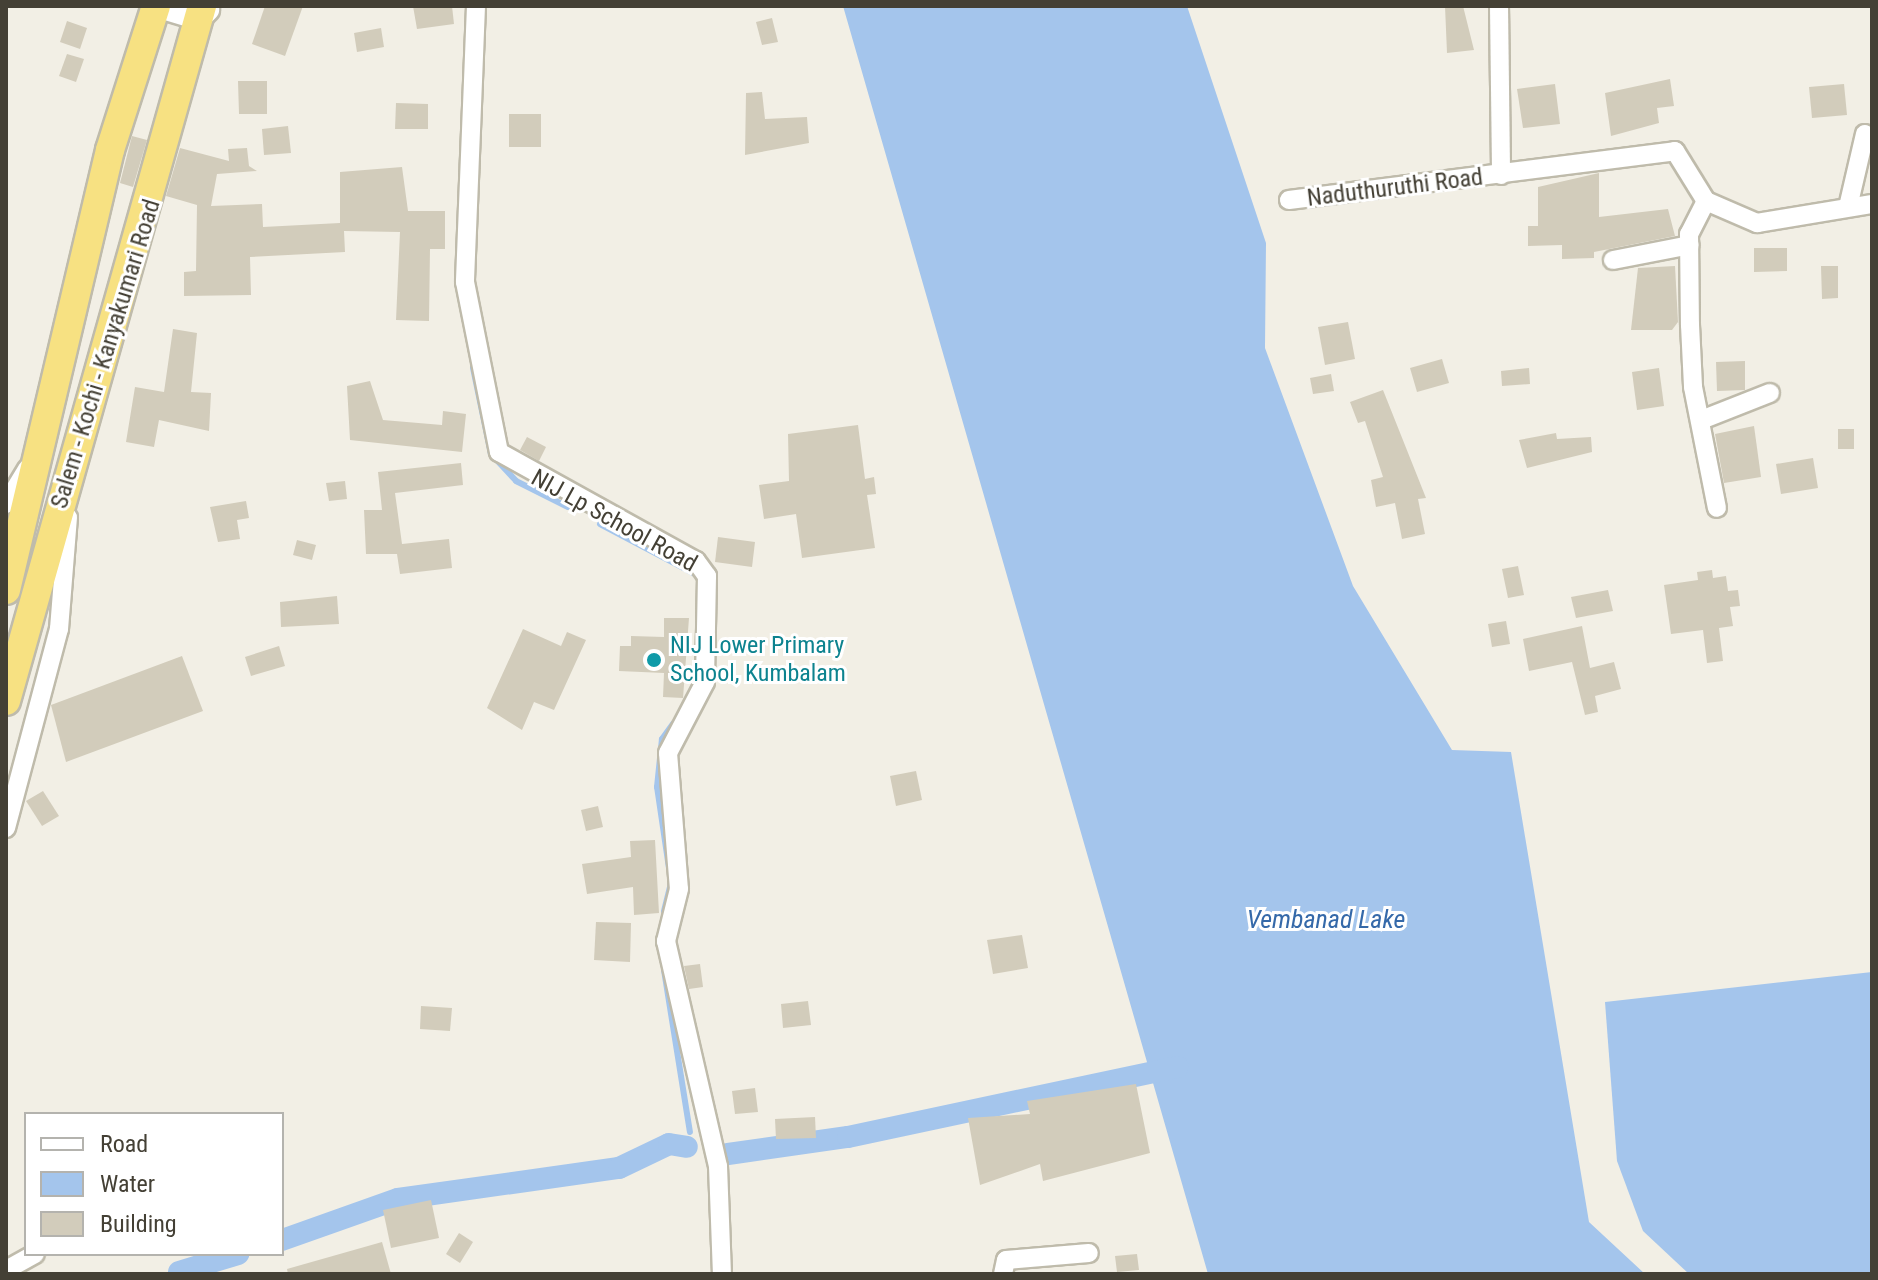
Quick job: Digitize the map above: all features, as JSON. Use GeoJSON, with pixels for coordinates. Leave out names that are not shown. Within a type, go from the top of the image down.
{"type":"FeatureCollection","features":[{"type":"Feature","properties":{"kind":"highway","name":"Salem - Kochi - Kanyakumari Road"},"geometry":{"type":"LineString","coordinates":[[6,590],[48,427],[110,150],[156,6]]}},
{"type":"Feature","properties":{"kind":"highway","name":"Salem - Kochi - Kanyakumari Road"},"geometry":{"type":"LineString","coordinates":[[6,701],[204,10]]}},
{"type":"Feature","properties":{"kind":"street"},"geometry":{"type":"LineString","coordinates":[[156,6],[204,10]]}},
{"type":"Feature","properties":{"kind":"street","name":"NIJ Lp School Road"},"geometry":{"type":"LineString","coordinates":[[476,6],[465,282],[499,452],[696,561],[707,576],[705,682],[668,753],[679,889],[666,941],[718,1166],[722,1274]]}},
{"type":"Feature","properties":{"kind":"street","name":"Naduthuruthi Road"},"geometry":{"type":"LineString","coordinates":[[1499,6],[1501,175]]}},
{"type":"Feature","properties":{"kind":"street"},"geometry":{"type":"LineString","coordinates":[[1848,207],[1865,134]]}},
{"type":"Feature","properties":{"kind":"street","name":"Naduthuruthi Road"},"geometry":{"type":"LineString","coordinates":[[1289,200],[1675,151],[1706,201]]}},
{"type":"Feature","properties":{"kind":"street"},"geometry":{"type":"LineString","coordinates":[[1717,508],[1693,387],[1690,245],[1706,201],[1757,223],[1872,204]]}},
{"type":"Feature","properties":{"kind":"street"},"geometry":{"type":"LineString","coordinates":[[1613,260],[1690,245]]}},
{"type":"Feature","properties":{"kind":"street"},"geometry":{"type":"LineString","coordinates":[[1701,420],[1770,393]]}},
{"type":"Feature","properties":{"kind":"street"},"geometry":{"type":"LineString","coordinates":[[6,504],[48,427]]}},
{"type":"Feature","properties":{"kind":"street"},"geometry":{"type":"LineString","coordinates":[[6,828],[59,629],[72,467]]}},
{"type":"Feature","properties":{"kind":"street"},"geometry":{"type":"LineString","coordinates":[[1003,1274],[1006,1260],[1089,1253]]}},
{"type":"Feature","properties":{"kind":"street"},"geometry":{"type":"LineString","coordinates":[[6,1270],[31,1256]]}},
{"type":"Feature","properties":{"kind":"water","name":"Vembanad Lake"},"geometry":{"type":"Polygon","coordinates":[[[843,6],[1187,6],[1266,243],[1265,348],[1353,586],[1452,750],[1511,752],[1589,1222],[1645,1274],[1208,1274],[843,6]]]}},
{"type":"Feature","properties":{"kind":"water"},"geometry":{"type":"Polygon","coordinates":[[[1872,972],[1872,1274],[1689,1274],[1643,1231],[1617,1161],[1605,1002],[1872,972]]]}},
{"type":"Feature","properties":{"kind":"building"},"geometry":{"type":"Polygon","coordinates":[[[265,6],[303,6],[285,56],[252,44],[265,6]]]}},
{"type":"Feature","properties":{"kind":"building"},"geometry":{"type":"Polygon","coordinates":[[[413,6],[452,6],[454,24],[417,29],[413,6]]]}},
{"type":"Feature","properties":{"kind":"building"},"geometry":{"type":"Polygon","coordinates":[[[1445,6],[1463,6],[1474,50],[1447,53],[1445,6]]]}},
{"type":"Feature","properties":{"kind":"building"},"geometry":{"type":"Polygon","coordinates":[[[772,18],[778,42],[762,45],[756,22],[772,18]]]}},
{"type":"Feature","properties":{"kind":"building"},"geometry":{"type":"Polygon","coordinates":[[[67,21],[87,28],[80,49],[60,42],[67,21]]]}},
{"type":"Feature","properties":{"kind":"building"},"geometry":{"type":"Polygon","coordinates":[[[381,28],[384,47],[357,52],[354,33],[381,28]]]}},
{"type":"Feature","properties":{"kind":"building"},"geometry":{"type":"Polygon","coordinates":[[[67,54],[84,59],[76,82],[59,76],[67,54]]]}},
{"type":"Feature","properties":{"kind":"building"},"geometry":{"type":"Polygon","coordinates":[[[1670,79],[1674,106],[1657,108],[1659,123],[1611,136],[1605,93],[1670,79]]]}},
{"type":"Feature","properties":{"kind":"building"},"geometry":{"type":"Polygon","coordinates":[[[238,81],[267,81],[267,114],[239,114],[238,81]]]}},
{"type":"Feature","properties":{"kind":"building"},"geometry":{"type":"Polygon","coordinates":[[[1555,84],[1560,124],[1523,128],[1517,89],[1555,84]]]}},
{"type":"Feature","properties":{"kind":"building"},"geometry":{"type":"Polygon","coordinates":[[[1844,84],[1847,115],[1812,118],[1809,87],[1844,84]]]}},
{"type":"Feature","properties":{"kind":"building"},"geometry":{"type":"Polygon","coordinates":[[[762,92],[765,119],[807,117],[809,143],[745,155],[746,93],[762,92]]]}},
{"type":"Feature","properties":{"kind":"building"},"geometry":{"type":"Polygon","coordinates":[[[396,103],[428,104],[428,129],[395,129],[396,103]]]}},
{"type":"Feature","properties":{"kind":"building"},"geometry":{"type":"Polygon","coordinates":[[[509,114],[541,114],[541,147],[509,147],[509,114]]]}},
{"type":"Feature","properties":{"kind":"building"},"geometry":{"type":"Polygon","coordinates":[[[288,126],[291,153],[264,155],[262,129],[288,126]]]}},
{"type":"Feature","properties":{"kind":"building"},"geometry":{"type":"Polygon","coordinates":[[[132,136],[147,140],[133,187],[120,183],[132,136]]]}},
{"type":"Feature","properties":{"kind":"building"},"geometry":{"type":"Polygon","coordinates":[[[180,148],[229,161],[228,149],[247,148],[249,166],[257,171],[217,174],[211,206],[262,204],[263,227],[340,223],[340,172],[402,167],[408,211],[445,211],[445,249],[430,249],[429,321],[396,320],[400,232],[344,231],[345,252],[250,257],[251,295],[184,296],[184,272],[196,271],[197,205],[166,196],[180,148]]]}},
{"type":"Feature","properties":{"kind":"building"},"geometry":{"type":"Polygon","coordinates":[[[1599,173],[1599,217],[1668,209],[1675,236],[1594,252],[1594,258],[1562,259],[1562,245],[1528,246],[1528,226],[1538,226],[1538,187],[1599,173]]]}},
{"type":"Feature","properties":{"kind":"building"},"geometry":{"type":"Polygon","coordinates":[[[1754,248],[1787,248],[1787,271],[1754,272],[1754,248]]]}},
{"type":"Feature","properties":{"kind":"building"},"geometry":{"type":"Polygon","coordinates":[[[1675,266],[1678,322],[1672,330],[1631,330],[1638,268],[1675,266]]]}},
{"type":"Feature","properties":{"kind":"building"},"geometry":{"type":"Polygon","coordinates":[[[1821,266],[1838,266],[1838,298],[1822,299],[1821,266]]]}},
{"type":"Feature","properties":{"kind":"building"},"geometry":{"type":"Polygon","coordinates":[[[1348,322],[1355,359],[1325,365],[1318,327],[1348,322]]]}},
{"type":"Feature","properties":{"kind":"building"},"geometry":{"type":"Polygon","coordinates":[[[173,329],[197,333],[191,392],[211,393],[209,431],[159,420],[154,447],[126,442],[135,387],[164,392],[173,329]]]}},
{"type":"Feature","properties":{"kind":"building"},"geometry":{"type":"Polygon","coordinates":[[[1442,359],[1449,383],[1417,392],[1410,368],[1442,359]]]}},
{"type":"Feature","properties":{"kind":"building"},"geometry":{"type":"Polygon","coordinates":[[[1745,361],[1745,390],[1717,391],[1716,362],[1745,361]]]}},
{"type":"Feature","properties":{"kind":"building"},"geometry":{"type":"Polygon","coordinates":[[[1529,368],[1530,384],[1502,386],[1501,371],[1529,368]]]}},
{"type":"Feature","properties":{"kind":"building"},"geometry":{"type":"Polygon","coordinates":[[[1659,368],[1664,406],[1637,410],[1632,372],[1659,368]]]}},
{"type":"Feature","properties":{"kind":"building"},"geometry":{"type":"Polygon","coordinates":[[[1331,374],[1334,391],[1313,394],[1310,378],[1331,374]]]}},
{"type":"Feature","properties":{"kind":"building"},"geometry":{"type":"Polygon","coordinates":[[[370,381],[383,420],[442,425],[443,411],[466,414],[462,452],[350,440],[347,386],[370,381]]]}},
{"type":"Feature","properties":{"kind":"building"},"geometry":{"type":"Polygon","coordinates":[[[1383,390],[1426,498],[1418,499],[1425,534],[1402,539],[1395,503],[1376,507],[1371,480],[1383,477],[1365,421],[1358,423],[1350,402],[1383,390]]]}},
{"type":"Feature","properties":{"kind":"building"},"geometry":{"type":"Polygon","coordinates":[[[858,425],[865,479],[874,477],[876,494],[867,495],[875,548],[802,558],[796,514],[764,519],[759,485],[789,481],[788,434],[858,425]]]}},
{"type":"Feature","properties":{"kind":"building"},"geometry":{"type":"Polygon","coordinates":[[[1754,426],[1761,477],[1724,483],[1715,434],[1754,426]]]}},
{"type":"Feature","properties":{"kind":"building"},"geometry":{"type":"Polygon","coordinates":[[[1838,429],[1854,429],[1854,449],[1838,449],[1838,429]]]}},
{"type":"Feature","properties":{"kind":"building"},"geometry":{"type":"Polygon","coordinates":[[[1556,433],[1557,439],[1591,437],[1592,452],[1527,468],[1519,440],[1556,433]]]}},
{"type":"Feature","properties":{"kind":"building"},"geometry":{"type":"Polygon","coordinates":[[[527,437],[546,447],[539,461],[520,450],[527,437]]]}},
{"type":"Feature","properties":{"kind":"building"},"geometry":{"type":"Polygon","coordinates":[[[1813,458],[1818,488],[1781,494],[1776,464],[1813,458]]]}},
{"type":"Feature","properties":{"kind":"building"},"geometry":{"type":"Polygon","coordinates":[[[461,463],[463,485],[395,493],[402,544],[449,539],[452,568],[400,574],[397,554],[366,554],[364,510],[382,510],[378,472],[461,463]]]}},
{"type":"Feature","properties":{"kind":"building"},"geometry":{"type":"Polygon","coordinates":[[[345,481],[347,499],[329,501],[326,483],[345,481]]]}},
{"type":"Feature","properties":{"kind":"building"},"geometry":{"type":"Polygon","coordinates":[[[246,501],[249,518],[237,520],[240,539],[218,542],[210,507],[246,501]]]}},
{"type":"Feature","properties":{"kind":"building"},"geometry":{"type":"Polygon","coordinates":[[[718,537],[755,542],[752,567],[715,562],[718,537]]]}},
{"type":"Feature","properties":{"kind":"building"},"geometry":{"type":"Polygon","coordinates":[[[297,540],[316,545],[312,560],[293,555],[297,540]]]}},
{"type":"Feature","properties":{"kind":"building"},"geometry":{"type":"Polygon","coordinates":[[[1518,566],[1524,595],[1508,598],[1502,569],[1518,566]]]}},
{"type":"Feature","properties":{"kind":"building"},"geometry":{"type":"Polygon","coordinates":[[[1712,570],[1713,578],[1726,576],[1728,591],[1738,590],[1740,606],[1730,607],[1733,626],[1719,628],[1723,661],[1707,663],[1703,630],[1671,634],[1664,585],[1698,580],[1697,572],[1712,570]]]}},
{"type":"Feature","properties":{"kind":"building"},"geometry":{"type":"Polygon","coordinates":[[[1608,590],[1613,611],[1576,618],[1571,597],[1608,590]]]}},
{"type":"Feature","properties":{"kind":"building"},"geometry":{"type":"Polygon","coordinates":[[[337,596],[339,624],[281,627],[280,602],[337,596]]]}},
{"type":"Feature","properties":{"kind":"building","name":"NIJ Lower Primary School, Kumbalam"},"geometry":{"type":"Polygon","coordinates":[[[664,618],[689,618],[683,698],[663,697],[664,673],[619,671],[620,646],[631,646],[631,636],[664,637],[664,618]]]}},
{"type":"Feature","properties":{"kind":"building"},"geometry":{"type":"Polygon","coordinates":[[[1506,621],[1510,644],[1492,647],[1488,624],[1506,621]]]}},
{"type":"Feature","properties":{"kind":"building"},"geometry":{"type":"Polygon","coordinates":[[[1582,626],[1590,668],[1614,662],[1621,689],[1595,696],[1598,712],[1585,715],[1572,662],[1529,671],[1523,639],[1582,626]]]}},
{"type":"Feature","properties":{"kind":"building"},"geometry":{"type":"Polygon","coordinates":[[[523,629],[561,646],[567,632],[586,640],[554,710],[534,702],[522,730],[487,708],[523,629]]]}},
{"type":"Feature","properties":{"kind":"building"},"geometry":{"type":"Polygon","coordinates":[[[279,646],[285,666],[251,676],[245,657],[279,646]]]}},
{"type":"Feature","properties":{"kind":"building"},"geometry":{"type":"Polygon","coordinates":[[[182,656],[203,711],[66,762],[51,705],[182,656]]]}},
{"type":"Feature","properties":{"kind":"building"},"geometry":{"type":"Polygon","coordinates":[[[916,771],[922,800],[896,806],[890,776],[916,771]]]}},
{"type":"Feature","properties":{"kind":"building"},"geometry":{"type":"Polygon","coordinates":[[[43,791],[59,816],[42,826],[26,801],[43,791]]]}},
{"type":"Feature","properties":{"kind":"building"},"geometry":{"type":"Polygon","coordinates":[[[598,806],[603,827],[586,831],[581,810],[598,806]]]}},
{"type":"Feature","properties":{"kind":"building"},"geometry":{"type":"Polygon","coordinates":[[[655,840],[659,913],[634,915],[633,887],[587,894],[582,864],[631,857],[630,841],[655,840]]]}},
{"type":"Feature","properties":{"kind":"building"},"geometry":{"type":"Polygon","coordinates":[[[596,922],[631,923],[630,962],[594,960],[596,922]]]}},
{"type":"Feature","properties":{"kind":"building"},"geometry":{"type":"Polygon","coordinates":[[[1022,935],[1028,968],[993,974],[987,940],[1022,935]]]}},
{"type":"Feature","properties":{"kind":"building"},"geometry":{"type":"Polygon","coordinates":[[[700,964],[703,987],[689,989],[684,966],[700,964]]]}},
{"type":"Feature","properties":{"kind":"building"},"geometry":{"type":"Polygon","coordinates":[[[808,1001],[811,1025],[783,1028],[781,1004],[808,1001]]]}},
{"type":"Feature","properties":{"kind":"building"},"geometry":{"type":"Polygon","coordinates":[[[421,1006],[452,1008],[450,1031],[420,1029],[421,1006]]]}},
{"type":"Feature","properties":{"kind":"building"},"geometry":{"type":"Polygon","coordinates":[[[1136,1084],[1150,1153],[1043,1181],[1040,1164],[980,1185],[968,1118],[1030,1114],[1027,1101],[1136,1084]]]}},
{"type":"Feature","properties":{"kind":"building"},"geometry":{"type":"Polygon","coordinates":[[[755,1088],[758,1112],[735,1114],[732,1091],[755,1088]]]}},
{"type":"Feature","properties":{"kind":"building"},"geometry":{"type":"Polygon","coordinates":[[[815,1117],[816,1138],[776,1139],[775,1119],[815,1117]]]}},
{"type":"Feature","properties":{"kind":"building"},"geometry":{"type":"Polygon","coordinates":[[[431,1200],[439,1238],[391,1248],[383,1210],[431,1200]]]}},
{"type":"Feature","properties":{"kind":"building"},"geometry":{"type":"Polygon","coordinates":[[[459,1233],[473,1242],[460,1263],[446,1254],[459,1233]]]}},
{"type":"Feature","properties":{"kind":"building"},"geometry":{"type":"Polygon","coordinates":[[[382,1242],[391,1274],[288,1274],[287,1269],[382,1242]]]}},
{"type":"Feature","properties":{"kind":"building"},"geometry":{"type":"Polygon","coordinates":[[[1137,1254],[1139,1270],[1117,1272],[1115,1256],[1137,1254]]]}},
{"type":"Feature","properties":{"kind":"waterway"},"geometry":{"type":"LineString","coordinates":[[473,368],[491,454],[516,481],[568,507]]}},
{"type":"Feature","properties":{"kind":"waterway"},"geometry":{"type":"LineString","coordinates":[[600,524],[695,574]]}},
{"type":"Feature","properties":{"kind":"waterway"},"geometry":{"type":"LineString","coordinates":[[669,868],[657,787],[662,739],[673,724]]}},
{"type":"Feature","properties":{"kind":"waterway"},"geometry":{"type":"LineString","coordinates":[[664,911],[671,883]]}},
{"type":"Feature","properties":{"kind":"waterway"},"geometry":{"type":"LineString","coordinates":[[664,970],[690,1132]]}},
{"type":"Feature","properties":{"kind":"waterway"},"geometry":{"type":"LineString","coordinates":[[728,1154],[848,1137],[1178,1067]]}},
{"type":"Feature","properties":{"kind":"waterway"},"geometry":{"type":"LineString","coordinates":[[284,1239],[398,1199],[619,1168],[669,1144],[687,1147]]}},
{"type":"Feature","properties":{"kind":"waterway"},"geometry":{"type":"LineString","coordinates":[[179,1272],[231,1256]]}},
{"type":"Feature","properties":{"kind":"place","name":"NIJ Lower Primary School, Kumbalam"},"geometry":{"type":"Point","coordinates":[654,660]}}]}
